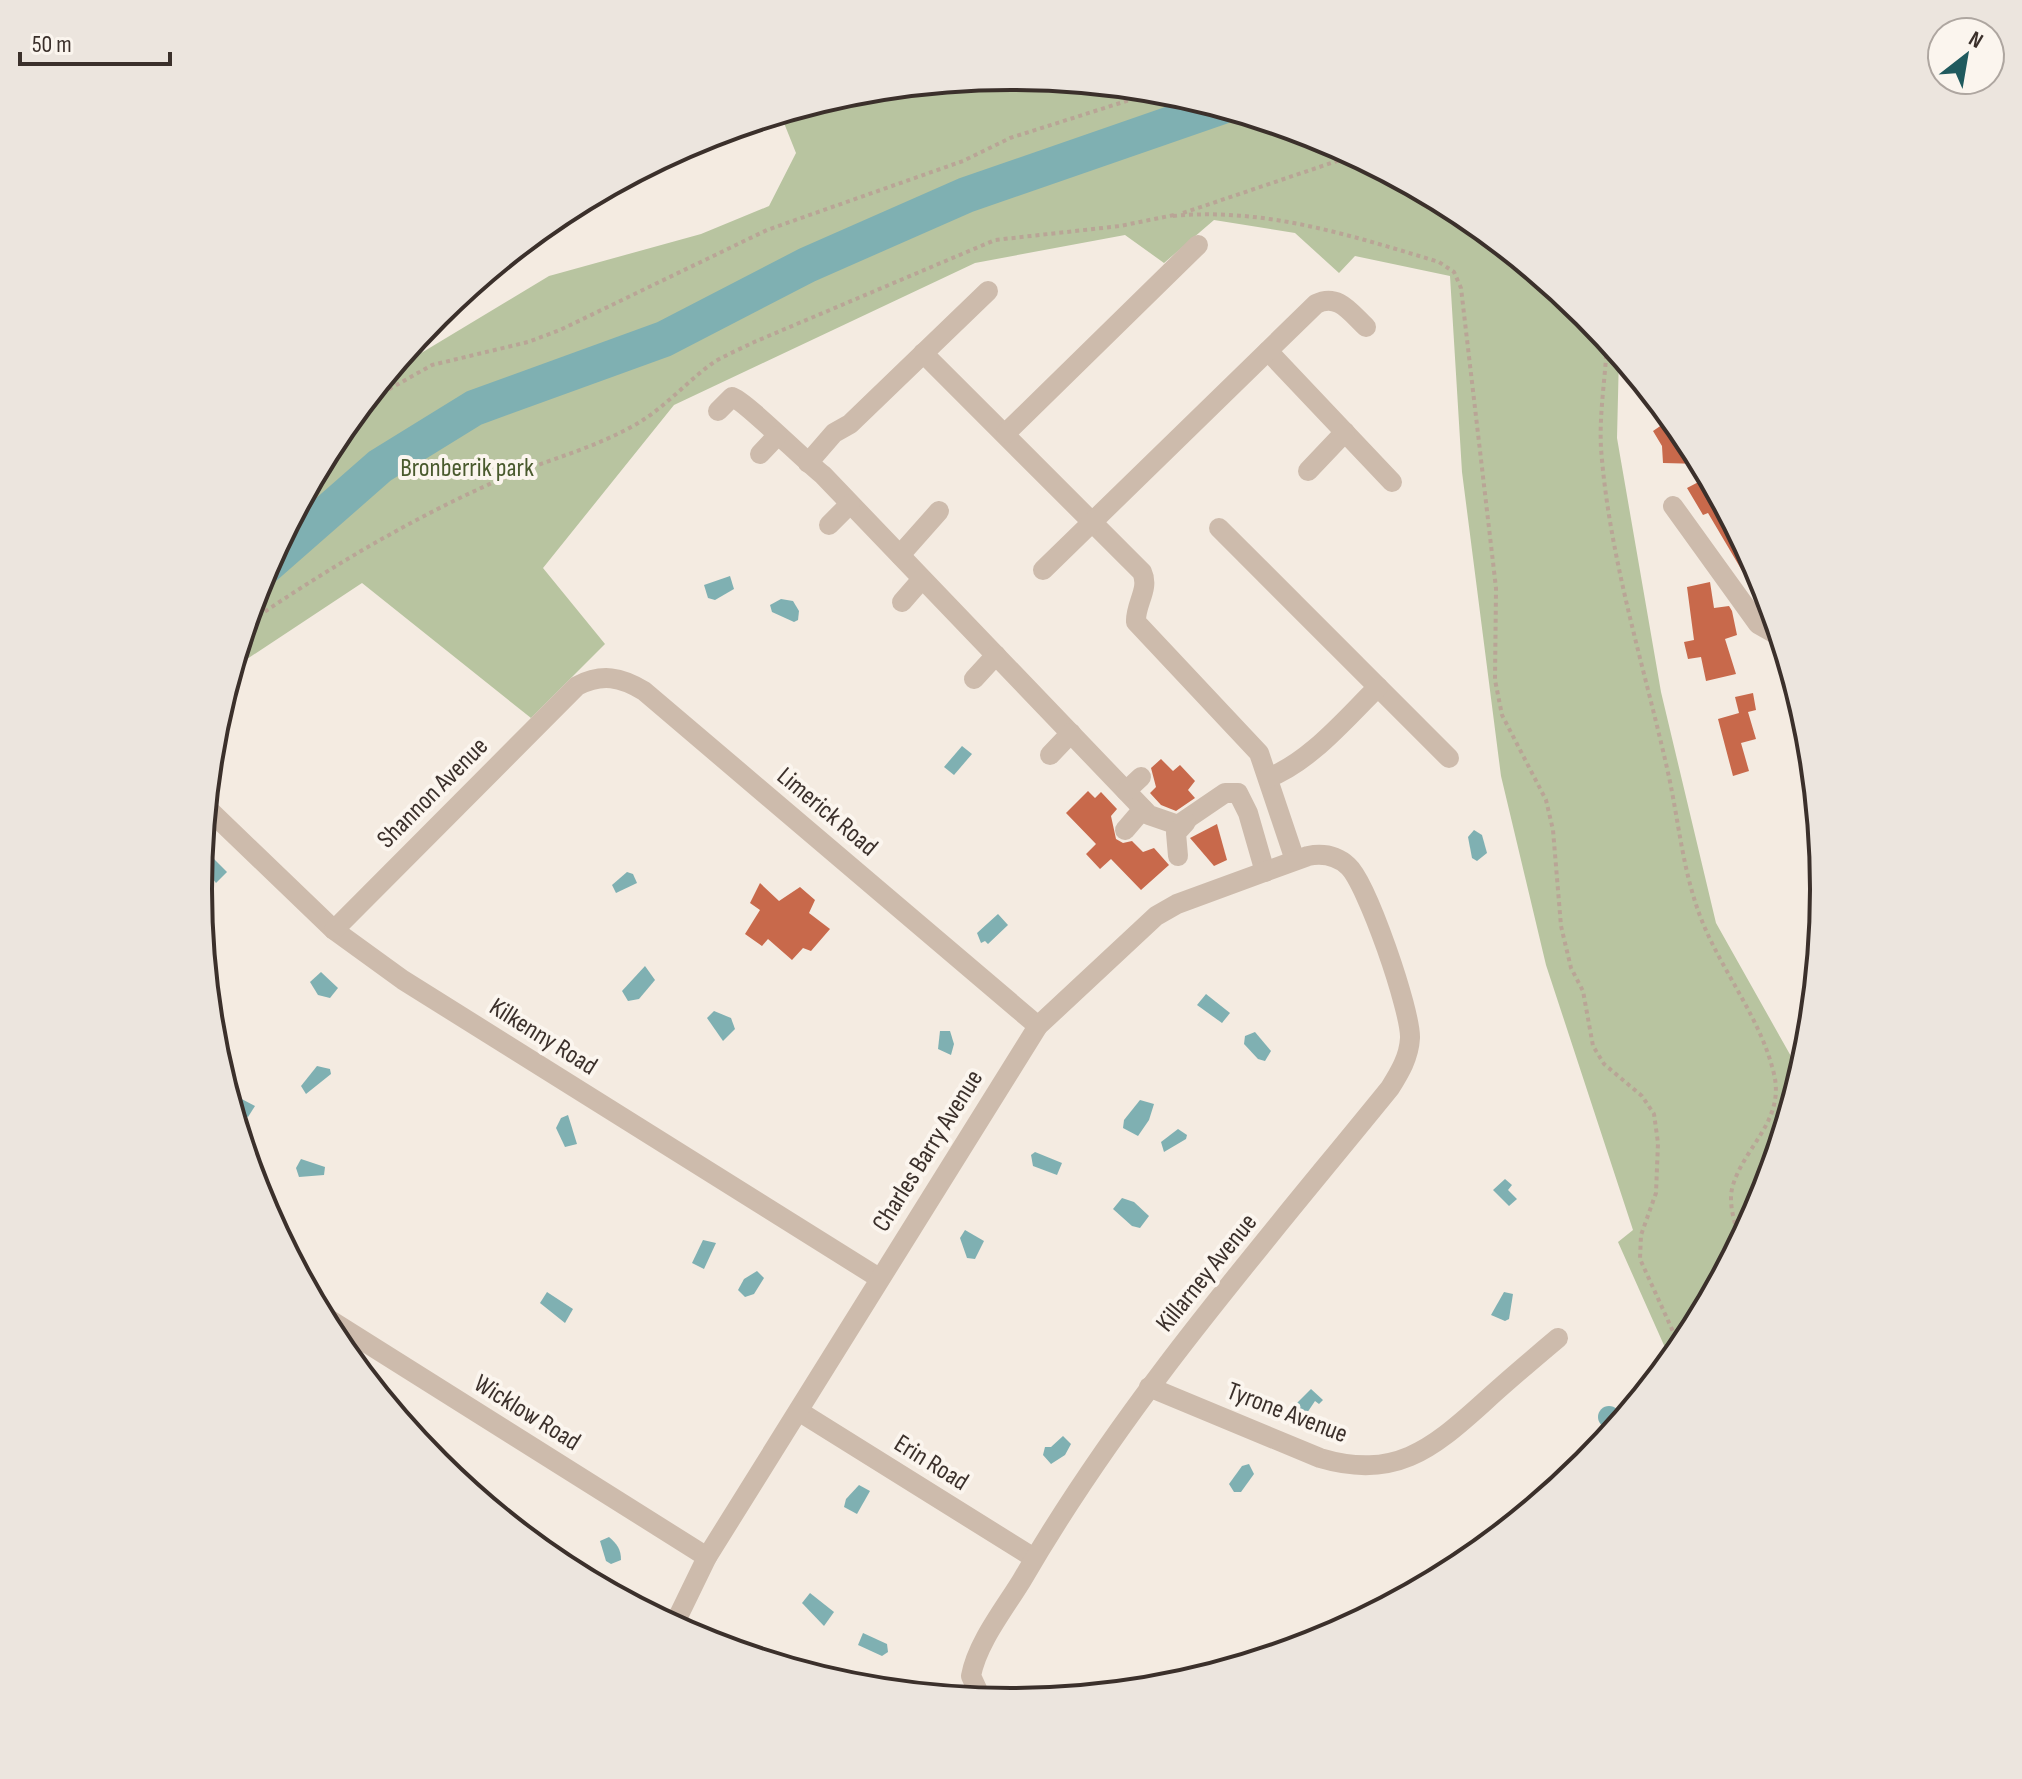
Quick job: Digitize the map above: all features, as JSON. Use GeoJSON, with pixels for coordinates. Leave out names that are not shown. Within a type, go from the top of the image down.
{"type":"FeatureCollection","features":[{"type":"Feature","properties":{"kind":"street"},"geometry":{"type":"LineString","coordinates":[[1006,433],[1198,245]]}},
{"type":"Feature","properties":{"kind":"street"},"geometry":{"type":"LineString","coordinates":[[822,466],[834,433],[850,424],[988,291]]}},
{"type":"Feature","properties":{"kind":"street"},"geometry":{"type":"LineString","coordinates":[[1043,570],[1323,300],[1339,302],[1366,327]]}},
{"type":"Feature","properties":{"kind":"street"},"geometry":{"type":"LineString","coordinates":[[1268,351],[1392,482]]}},
{"type":"Feature","properties":{"kind":"street"},"geometry":{"type":"LineString","coordinates":[[923,353],[1094,522],[1145,579],[1136,607],[1136,622],[1259,753],[1261,775],[1295,860]]}},
{"type":"Feature","properties":{"kind":"street"},"geometry":{"type":"LineString","coordinates":[[718,411],[732,397],[740,399],[770,429],[822,466],[850,504],[888,531],[914,564],[986,632],[996,655],[1059,707],[1071,733],[1133,784],[1143,809],[1166,824],[1186,822]]}},
{"type":"Feature","properties":{"kind":"street"},"geometry":{"type":"LineString","coordinates":[[760,454],[780,409]]}},
{"type":"Feature","properties":{"kind":"street"},"geometry":{"type":"LineString","coordinates":[[1308,471],[1345,432]]}},
{"type":"Feature","properties":{"kind":"street"},"geometry":{"type":"LineString","coordinates":[[829,525],[850,504]]}},
{"type":"Feature","properties":{"kind":"street"},"geometry":{"type":"LineString","coordinates":[[1673,506],[1758,624],[1766,629]]}},
{"type":"Feature","properties":{"kind":"street"},"geometry":{"type":"LineString","coordinates":[[902,602],[914,564],[939,511]]}},
{"type":"Feature","properties":{"kind":"street"},"geometry":{"type":"LineString","coordinates":[[1219,528],[1449,758]]}},
{"type":"Feature","properties":{"kind":"street"},"geometry":{"type":"LineString","coordinates":[[974,679],[996,655]]}},
{"type":"Feature","properties":{"kind":"street","name":"Limerick Road"},"geometry":{"type":"LineString","coordinates":[[570,693],[585,682],[608,677],[628,682],[644,691],[1038,1026]]}},
{"type":"Feature","properties":{"kind":"street"},"geometry":{"type":"LineString","coordinates":[[1178,856],[1176,833],[1186,822],[1230,791],[1261,775],[1285,771],[1378,687]]}},
{"type":"Feature","properties":{"kind":"street","name":"Shannon Avenue"},"geometry":{"type":"LineString","coordinates":[[334,930],[570,693]]}},
{"type":"Feature","properties":{"kind":"street"},"geometry":{"type":"LineString","coordinates":[[1050,755],[1071,733]]}},
{"type":"Feature","properties":{"kind":"street"},"geometry":{"type":"LineString","coordinates":[[1230,791],[1238,793],[1248,813],[1265,872]]}},
{"type":"Feature","properties":{"kind":"street"},"geometry":{"type":"LineString","coordinates":[[1125,830],[1143,809]]}},
{"type":"Feature","properties":{"kind":"street","name":"Kilkenny Road"},"geometry":{"type":"LineString","coordinates":[[215,816],[334,930],[403,980],[879,1278]]}},
{"type":"Feature","properties":{"kind":"street","name":"Charles Barry Avenue"},"geometry":{"type":"LineString","coordinates":[[678,1616],[707,1557],[1038,1026],[1156,916],[1177,904],[1295,860],[1324,854],[1340,860],[1352,870]]}},
{"type":"Feature","properties":{"kind":"street","name":"Killarney Avenue"},"geometry":{"type":"LineString","coordinates":[[974,1688],[973,1667],[1034,1558],[1149,1387],[1390,1088],[1405,1064],[1410,1039],[1408,1013],[1352,870]]}},
{"type":"Feature","properties":{"kind":"street","name":"Wicklow Road"},"geometry":{"type":"LineString","coordinates":[[342,1328],[707,1557]]}},
{"type":"Feature","properties":{"kind":"street","name":"Tyrone Avenue"},"geometry":{"type":"LineString","coordinates":[[1149,1387],[1320,1458],[1344,1465],[1375,1466],[1402,1461],[1432,1447],[1558,1338]]}},
{"type":"Feature","properties":{"kind":"street","name":"Erin Road"},"geometry":{"type":"LineString","coordinates":[[800,1412],[1034,1558]]}},
{"type":"Feature","properties":{"kind":"path"},"geometry":{"type":"LineString","coordinates":[[387,390],[432,365],[528,342],[560,330],[767,230],[963,161],[1010,138],[1053,122],[1130,99]]}},
{"type":"Feature","properties":{"kind":"path"},"geometry":{"type":"LineString","coordinates":[[261,613],[291,592],[412,520],[505,477],[588,448],[635,425],[714,363],[752,343],[995,240],[1120,226],[1173,216],[1339,160]]}},
{"type":"Feature","properties":{"kind":"path"},"geometry":{"type":"LineString","coordinates":[[1173,216],[1242,214],[1293,222],[1439,262],[1454,272],[1461,288],[1496,588],[1495,680],[1502,715],[1546,800],[1553,830],[1561,926],[1571,968],[1583,991],[1593,1046],[1604,1064],[1642,1096],[1654,1114],[1658,1143],[1656,1193],[1641,1235],[1640,1259],[1675,1336]]}},
{"type":"Feature","properties":{"kind":"path"},"geometry":{"type":"LineString","coordinates":[[1606,356],[1601,443],[1605,493],[1634,641],[1670,779],[1680,849],[1702,921],[1761,1035],[1775,1077],[1773,1114],[1733,1184],[1730,1203],[1736,1226]]}},
{"type":"Feature","properties":{"kind":"green space","name":"Bronberrik park"},"geometry":{"type":"Polygon","coordinates":[[[1011,90],[1115,97],[1218,117],[1317,151],[1411,197],[1498,255],[1538,288],[1619,370],[1617,438],[1661,692],[1716,923],[1792,1058],[1768,1146],[1750,1195],[1703,1289],[1665,1348],[1618,1242],[1633,1230],[1546,965],[1501,776],[1462,472],[1450,276],[1355,256],[1339,273],[1295,233],[1214,220],[1164,263],[1125,235],[975,263],[674,405],[543,568],[605,644],[531,718],[362,583],[246,660],[272,584],[319,490],[346,445],[415,357],[549,276],[701,234],[769,206],[796,153],[784,123],[855,105],[959,92],[1011,90]]]}},
{"type":"Feature","properties":{"kind":"water"},"geometry":{"type":"Polygon","coordinates":[[[730,576],[734,589],[715,600],[708,598],[704,585],[730,576]]]}},
{"type":"Feature","properties":{"kind":"water"},"geometry":{"type":"Polygon","coordinates":[[[781,599],[793,601],[799,611],[798,620],[794,622],[772,612],[770,605],[781,599]]]}},
{"type":"Feature","properties":{"kind":"water"},"geometry":{"type":"Polygon","coordinates":[[[962,746],[972,754],[954,775],[944,767],[962,746]]]}},
{"type":"Feature","properties":{"kind":"water"},"geometry":{"type":"Polygon","coordinates":[[[1474,830],[1482,835],[1487,853],[1477,861],[1472,858],[1468,837],[1474,830]]]}},
{"type":"Feature","properties":{"kind":"water"},"geometry":{"type":"Polygon","coordinates":[[[213,858],[227,872],[216,883],[212,878],[213,858]]]}},
{"type":"Feature","properties":{"kind":"water"},"geometry":{"type":"Polygon","coordinates":[[[627,872],[633,874],[637,883],[616,893],[612,885],[627,872]]]}},
{"type":"Feature","properties":{"kind":"water"},"geometry":{"type":"Polygon","coordinates":[[[998,914],[1008,925],[988,944],[985,941],[981,943],[977,933],[998,914]]]}},
{"type":"Feature","properties":{"kind":"water"},"geometry":{"type":"Polygon","coordinates":[[[645,966],[655,980],[639,999],[628,1001],[622,991],[645,966]]]}},
{"type":"Feature","properties":{"kind":"water"},"geometry":{"type":"Polygon","coordinates":[[[321,972],[338,988],[330,998],[318,995],[310,982],[321,972]]]}},
{"type":"Feature","properties":{"kind":"water"},"geometry":{"type":"Polygon","coordinates":[[[1206,994],[1230,1013],[1222,1023],[1197,1005],[1206,994]]]}},
{"type":"Feature","properties":{"kind":"water"},"geometry":{"type":"Polygon","coordinates":[[[714,1011],[731,1018],[735,1029],[723,1041],[707,1018],[714,1011]]]}},
{"type":"Feature","properties":{"kind":"water"},"geometry":{"type":"Polygon","coordinates":[[[940,1031],[950,1031],[954,1044],[951,1055],[938,1049],[940,1031]]]}},
{"type":"Feature","properties":{"kind":"water"},"geometry":{"type":"Polygon","coordinates":[[[1255,1032],[1271,1051],[1265,1061],[1258,1059],[1244,1044],[1245,1036],[1255,1032]]]}},
{"type":"Feature","properties":{"kind":"water"},"geometry":{"type":"Polygon","coordinates":[[[317,1066],[330,1069],[331,1074],[306,1094],[301,1086],[317,1066]]]}},
{"type":"Feature","properties":{"kind":"water"},"geometry":{"type":"Polygon","coordinates":[[[240,1098],[255,1106],[248,1117],[245,1115],[240,1098]]]}},
{"type":"Feature","properties":{"kind":"water"},"geometry":{"type":"Polygon","coordinates":[[[1140,1100],[1154,1104],[1149,1120],[1138,1136],[1123,1128],[1124,1120],[1140,1100]]]}},
{"type":"Feature","properties":{"kind":"water"},"geometry":{"type":"Polygon","coordinates":[[[568,1115],[577,1144],[565,1147],[556,1128],[561,1118],[568,1115]]]}},
{"type":"Feature","properties":{"kind":"water"},"geometry":{"type":"Polygon","coordinates":[[[1178,1129],[1187,1135],[1186,1139],[1164,1152],[1161,1142],[1178,1129]]]}},
{"type":"Feature","properties":{"kind":"water"},"geometry":{"type":"Polygon","coordinates":[[[1035,1152],[1062,1163],[1057,1175],[1033,1166],[1031,1155],[1035,1152]]]}},
{"type":"Feature","properties":{"kind":"water"},"geometry":{"type":"Polygon","coordinates":[[[301,1159],[325,1167],[324,1175],[299,1177],[296,1168],[301,1159]]]}},
{"type":"Feature","properties":{"kind":"water"},"geometry":{"type":"Polygon","coordinates":[[[1505,1179],[1512,1185],[1508,1190],[1517,1199],[1509,1206],[1493,1190],[1505,1179]]]}},
{"type":"Feature","properties":{"kind":"water"},"geometry":{"type":"Polygon","coordinates":[[[1122,1198],[1134,1202],[1149,1216],[1140,1228],[1132,1226],[1113,1209],[1122,1198]]]}},
{"type":"Feature","properties":{"kind":"water"},"geometry":{"type":"Polygon","coordinates":[[[965,1230],[984,1241],[975,1259],[967,1258],[960,1238],[965,1230]]]}},
{"type":"Feature","properties":{"kind":"water"},"geometry":{"type":"Polygon","coordinates":[[[703,1240],[716,1243],[704,1269],[692,1263],[703,1240]]]}},
{"type":"Feature","properties":{"kind":"water"},"geometry":{"type":"Polygon","coordinates":[[[757,1271],[764,1278],[754,1294],[745,1297],[738,1290],[744,1279],[757,1271]]]}},
{"type":"Feature","properties":{"kind":"water"},"geometry":{"type":"Polygon","coordinates":[[[547,1292],[573,1309],[565,1323],[540,1303],[547,1292]]]}},
{"type":"Feature","properties":{"kind":"water"},"geometry":{"type":"Polygon","coordinates":[[[1504,1292],[1513,1294],[1509,1319],[1505,1321],[1491,1315],[1504,1292]]]}},
{"type":"Feature","properties":{"kind":"water"},"geometry":{"type":"Polygon","coordinates":[[[1311,1389],[1323,1400],[1319,1404],[1315,1401],[1303,1419],[1292,1408],[1311,1389]]]}},
{"type":"Feature","properties":{"kind":"water"},"geometry":{"type":"Polygon","coordinates":[[[1609,1406],[1617,1409],[1603,1426],[1601,1425],[1598,1417],[1601,1409],[1609,1406]]]}},
{"type":"Feature","properties":{"kind":"water"},"geometry":{"type":"Polygon","coordinates":[[[1063,1436],[1071,1444],[1065,1455],[1051,1464],[1043,1455],[1045,1447],[1051,1447],[1063,1436]]]}},
{"type":"Feature","properties":{"kind":"water"},"geometry":{"type":"Polygon","coordinates":[[[1249,1464],[1254,1474],[1241,1492],[1234,1492],[1229,1484],[1242,1466],[1249,1464]]]}},
{"type":"Feature","properties":{"kind":"water"},"geometry":{"type":"Polygon","coordinates":[[[859,1485],[870,1491],[857,1514],[844,1507],[846,1499],[859,1485]]]}},
{"type":"Feature","properties":{"kind":"water"},"geometry":{"type":"Polygon","coordinates":[[[609,1537],[621,1556],[621,1560],[611,1564],[606,1561],[600,1541],[609,1537]]]}},
{"type":"Feature","properties":{"kind":"water"},"geometry":{"type":"Polygon","coordinates":[[[810,1593],[834,1612],[824,1626],[802,1603],[810,1593]]]}},
{"type":"Feature","properties":{"kind":"water"},"geometry":{"type":"Polygon","coordinates":[[[863,1633],[887,1644],[888,1652],[882,1656],[858,1645],[863,1633]]]}},
{"type":"Feature","properties":{"kind":"building"},"geometry":{"type":"Polygon","coordinates":[[[1661,425],[1687,464],[1663,463],[1662,446],[1653,431],[1661,425]]]}},
{"type":"Feature","properties":{"kind":"building"},"geometry":{"type":"Polygon","coordinates":[[[1698,482],[1750,584],[1708,513],[1703,515],[1687,488],[1698,482]]]}},
{"type":"Feature","properties":{"kind":"building"},"geometry":{"type":"Polygon","coordinates":[[[1710,582],[1714,608],[1729,606],[1732,611],[1737,635],[1725,639],[1736,674],[1706,681],[1701,657],[1688,659],[1684,642],[1694,640],[1687,587],[1710,582]]]}},
{"type":"Feature","properties":{"kind":"building"},"geometry":{"type":"Polygon","coordinates":[[[1753,693],[1756,710],[1748,712],[1756,739],[1741,743],[1749,771],[1733,776],[1718,719],[1739,713],[1735,697],[1753,693]]]}},
{"type":"Feature","properties":{"kind":"building"},"geometry":{"type":"Polygon","coordinates":[[[1161,759],[1173,771],[1180,765],[1195,781],[1188,790],[1195,798],[1176,811],[1161,805],[1150,793],[1156,787],[1151,768],[1161,759]]]}},
{"type":"Feature","properties":{"kind":"building"},"geometry":{"type":"Polygon","coordinates":[[[1088,791],[1095,798],[1101,792],[1117,809],[1111,816],[1116,839],[1123,843],[1132,841],[1143,852],[1154,848],[1169,865],[1141,890],[1111,859],[1100,869],[1086,854],[1096,844],[1066,813],[1088,791]]]}},
{"type":"Feature","properties":{"kind":"building"},"geometry":{"type":"Polygon","coordinates":[[[1217,824],[1227,860],[1214,866],[1190,838],[1217,824]]]}},
{"type":"Feature","properties":{"kind":"building"},"geometry":{"type":"Polygon","coordinates":[[[760,883],[779,901],[800,887],[815,900],[809,913],[830,929],[811,951],[803,948],[792,960],[768,939],[762,946],[745,934],[760,910],[750,903],[760,883]]]}},
{"type":"Feature","properties":{"kind":"waterway"},"geometry":{"type":"LineString","coordinates":[[290,545],[380,466],[474,408],[664,339],[807,265],[966,195],[1202,113]]}}]}
